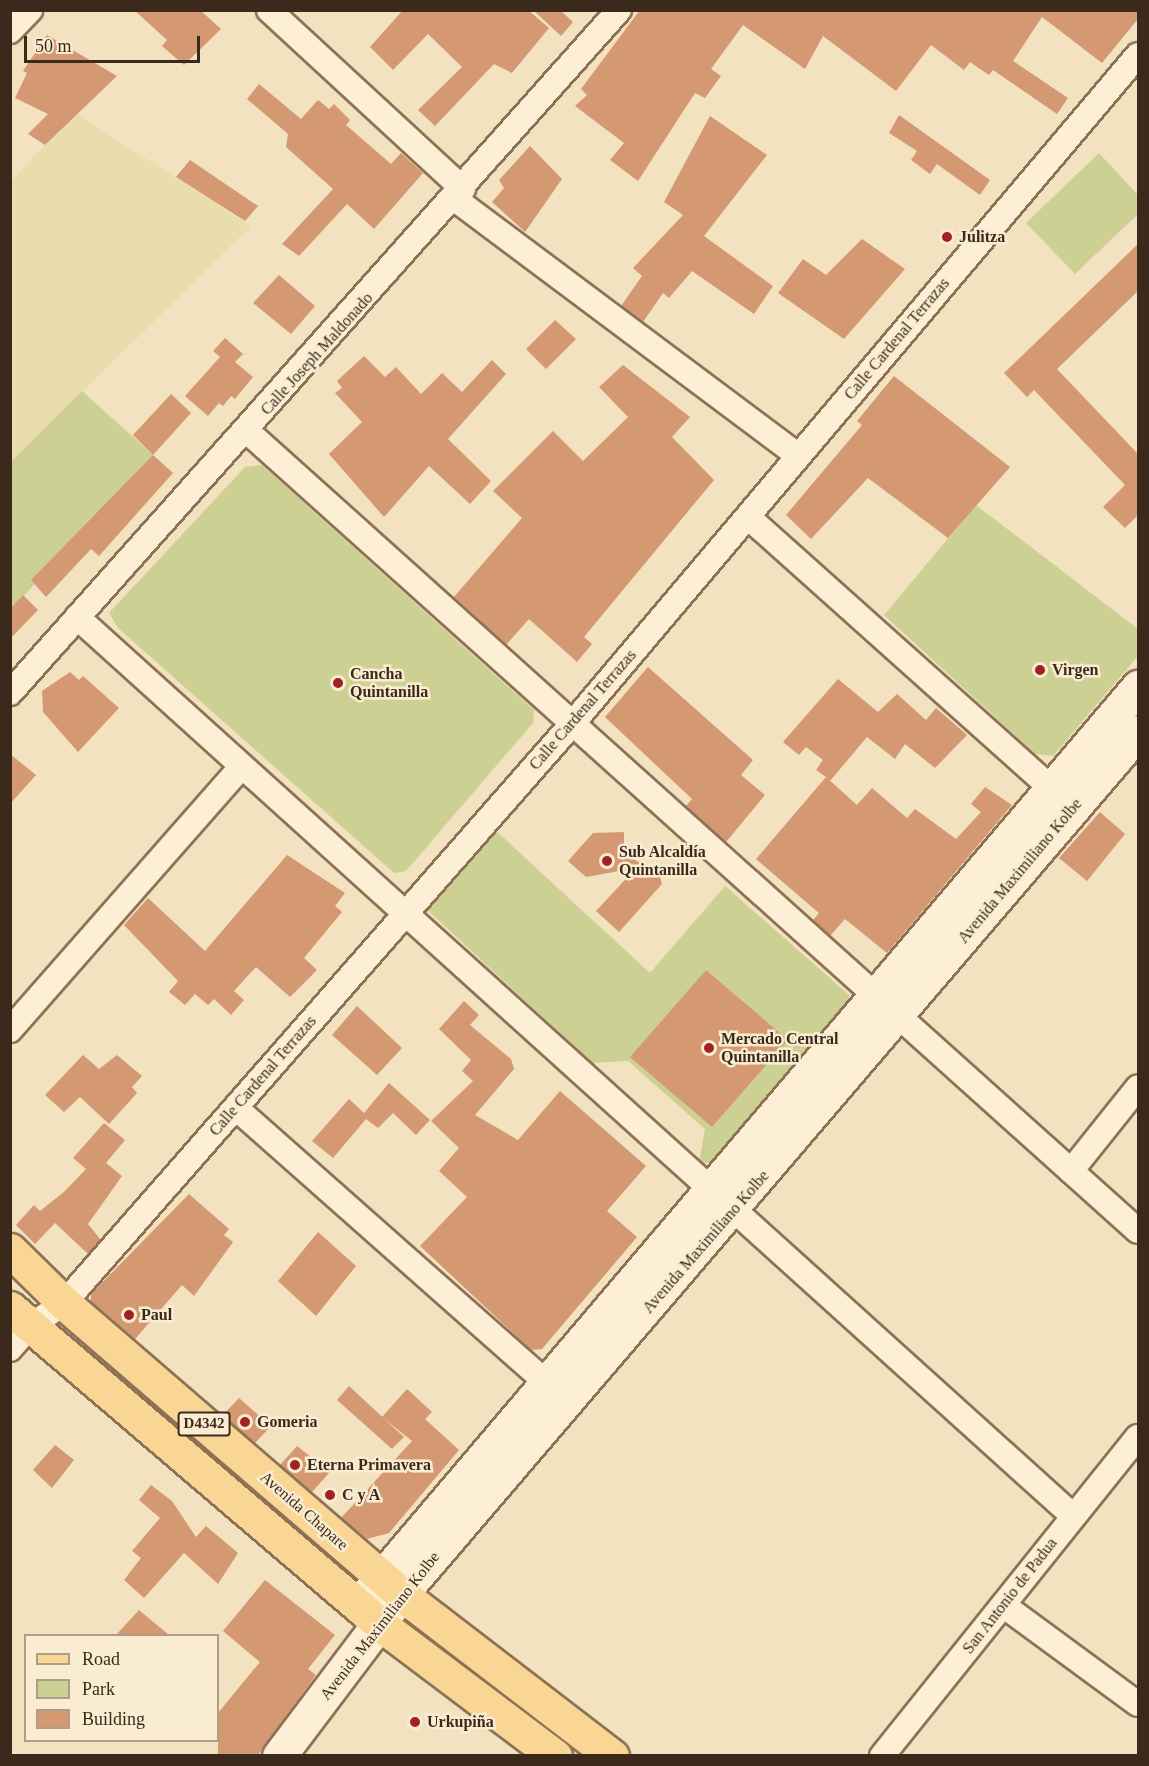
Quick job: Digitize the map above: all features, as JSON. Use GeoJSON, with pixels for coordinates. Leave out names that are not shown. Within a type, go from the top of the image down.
{"type":"FeatureCollection","features":[{"type":"Feature","properties":{"kind":"main road","name":"Avenida Maximiliano Kolbe"},"geometry":{"type":"LineString","coordinates":[[279,1755],[390,1585],[548,1384],[710,1188],[886,1006],[1063,799],[1136,695]]}},
{"type":"Feature","properties":{"kind":"main road","name":"Avenida Maximiliano Kolbe"},"geometry":{"type":"LineString","coordinates":[[1063,799],[1138,732]]}},
{"type":"Feature","properties":{"kind":"main road","name":"Avenida Maximiliano Kolbe"},"geometry":{"type":"LineString","coordinates":[[390,1585],[734,1210],[886,1006]]}},
{"type":"Feature","properties":{"kind":"main road","name":"Avenida Chapare"},"geometry":{"type":"LineString","coordinates":[[10,1250],[64,1304],[390,1585],[612,1755]]}},
{"type":"Feature","properties":{"kind":"main road","name":"D4342"},"geometry":{"type":"LineString","coordinates":[[17,1328],[370,1615],[555,1755]]}},
{"type":"Feature","properties":{"kind":"street"},"geometry":{"type":"LineString","coordinates":[[269,10],[459,194],[798,456]]}},
{"type":"Feature","properties":{"kind":"street","name":"Calle Joseph Maldonado"},"geometry":{"type":"LineString","coordinates":[[10,693],[248,432],[619,10]]}},
{"type":"Feature","properties":{"kind":"street","name":"Calle Cardenal Terrazas"},"geometry":{"type":"LineString","coordinates":[[17,1328],[64,1304],[572,724],[1138,55]]}},
{"type":"Feature","properties":{"kind":"street"},"geometry":{"type":"LineString","coordinates":[[248,432],[1138,1231]]}},
{"type":"Feature","properties":{"kind":"street"},"geometry":{"type":"LineString","coordinates":[[748,517],[1063,799]]}},
{"type":"Feature","properties":{"kind":"street"},"geometry":{"type":"LineString","coordinates":[[78,617],[1073,1516]]}},
{"type":"Feature","properties":{"kind":"street"},"geometry":{"type":"LineString","coordinates":[[10,1030],[242,766]]}},
{"type":"Feature","properties":{"kind":"street"},"geometry":{"type":"LineString","coordinates":[[1071,1171],[1138,1087]]}},
{"type":"Feature","properties":{"kind":"street"},"geometry":{"type":"LineString","coordinates":[[236,1108],[548,1384]]}},
{"type":"Feature","properties":{"kind":"street","name":"San Antonio de Padua"},"geometry":{"type":"LineString","coordinates":[[882,1755],[1138,1437]]}},
{"type":"Feature","properties":{"kind":"street"},"geometry":{"type":"LineString","coordinates":[[1003,1605],[1138,1704]]}},
{"type":"Feature","properties":{"kind":"shaded area"},"geometry":{"type":"Polygon","coordinates":[[[75,113],[251,226],[11,462],[11,181],[75,113]]]}},
{"type":"Feature","properties":{"kind":"green space"},"geometry":{"type":"Polygon","coordinates":[[[1099,153],[1138,195],[1138,214],[1075,274],[1026,223],[1099,153]]]}},
{"type":"Feature","properties":{"kind":"green space"},"geometry":{"type":"Polygon","coordinates":[[[82,391],[153,455],[11,610],[11,462],[82,391]]]}},
{"type":"Feature","properties":{"kind":"green space"},"geometry":{"type":"Polygon","coordinates":[[[262,465],[534,710],[533,723],[406,871],[394,873],[118,628],[109,613],[245,467],[262,465]]]}},
{"type":"Feature","properties":{"kind":"green space"},"geometry":{"type":"Polygon","coordinates":[[[976,505],[1138,629],[1138,656],[1053,756],[1035,754],[884,615],[976,505]]]}},
{"type":"Feature","properties":{"kind":"green space"},"geometry":{"type":"Polygon","coordinates":[[[495,830],[650,973],[725,886],[849,995],[851,1014],[719,1163],[699,1163],[705,1129],[628,1061],[592,1063],[423,906],[495,830]]]}},
{"type":"Feature","properties":{"kind":"building"},"geometry":{"type":"Polygon","coordinates":[[[134,10],[200,10],[221,29],[184,65],[162,46],[167,40],[134,10]]]}},
{"type":"Feature","properties":{"kind":"building"},"geometry":{"type":"Polygon","coordinates":[[[403,10],[528,10],[549,28],[512,73],[494,64],[435,126],[418,110],[462,67],[428,34],[393,70],[370,47],[403,10]]]}},
{"type":"Feature","properties":{"kind":"building"},"geometry":{"type":"Polygon","coordinates":[[[533,10],[560,10],[573,22],[561,36],[533,10]]]}},
{"type":"Feature","properties":{"kind":"building"},"geometry":{"type":"Polygon","coordinates":[[[640,10],[1138,10],[1138,19],[1102,63],[1042,17],[1013,61],[1068,98],[1057,114],[993,70],[989,75],[970,62],[964,70],[931,45],[896,91],[823,36],[805,69],[743,25],[711,69],[721,76],[705,98],[695,93],[638,181],[610,160],[624,143],[575,106],[587,95],[581,89],[640,10]]]}},
{"type":"Feature","properties":{"kind":"building"},"geometry":{"type":"Polygon","coordinates":[[[47,35],[117,76],[45,145],[28,134],[48,114],[15,98],[27,73],[23,71],[47,35]]]}},
{"type":"Feature","properties":{"kind":"building"},"geometry":{"type":"Polygon","coordinates":[[[259,84],[301,119],[318,100],[329,109],[334,104],[350,120],[346,125],[391,164],[401,153],[423,173],[374,229],[347,204],[299,256],[282,244],[333,189],[286,147],[288,134],[247,99],[259,84]]]}},
{"type":"Feature","properties":{"kind":"building"},"geometry":{"type":"Polygon","coordinates":[[[899,115],[990,180],[980,195],[937,164],[930,174],[911,160],[917,151],[889,133],[899,115]]]}},
{"type":"Feature","properties":{"kind":"building"},"geometry":{"type":"Polygon","coordinates":[[[710,116],[767,155],[704,236],[773,286],[754,314],[692,271],[669,298],[663,293],[643,322],[621,306],[642,276],[633,268],[683,215],[664,202],[710,116]]]}},
{"type":"Feature","properties":{"kind":"building"},"geometry":{"type":"Polygon","coordinates":[[[530,146],[562,179],[525,232],[492,202],[504,188],[499,180],[530,146]]]}},
{"type":"Feature","properties":{"kind":"building"},"geometry":{"type":"Polygon","coordinates":[[[190,160],[258,206],[245,221],[176,177],[190,160]]]}},
{"type":"Feature","properties":{"kind":"building"},"geometry":{"type":"Polygon","coordinates":[[[862,239],[905,269],[844,339],[778,293],[803,259],[826,275],[862,239]]]}},
{"type":"Feature","properties":{"kind":"building"},"geometry":{"type":"Polygon","coordinates":[[[1138,244],[1138,291],[1057,369],[1138,454],[1138,515],[1125,528],[1103,507],[1125,485],[1034,390],[1027,397],[1004,373],[1138,244]]]}},
{"type":"Feature","properties":{"kind":"building"},"geometry":{"type":"Polygon","coordinates":[[[279,275],[315,306],[291,334],[253,303],[279,275]]]}},
{"type":"Feature","properties":{"kind":"building"},"geometry":{"type":"Polygon","coordinates":[[[555,320],[576,339],[546,369],[526,349],[555,320]]]}},
{"type":"Feature","properties":{"kind":"building"},"geometry":{"type":"Polygon","coordinates":[[[225,338],[243,354],[235,362],[253,377],[235,399],[231,396],[223,406],[219,403],[208,416],[185,396],[220,357],[213,351],[225,338]]]}},
{"type":"Feature","properties":{"kind":"building"},"geometry":{"type":"Polygon","coordinates":[[[364,356],[385,377],[396,367],[421,394],[442,373],[462,392],[492,360],[506,374],[448,439],[491,481],[470,504],[429,466],[384,517],[329,454],[362,422],[335,393],[342,388],[337,381],[364,356]]]}},
{"type":"Feature","properties":{"kind":"building"},"geometry":{"type":"Polygon","coordinates":[[[623,365],[690,417],[672,437],[714,480],[584,637],[592,644],[577,662],[529,619],[506,645],[454,597],[522,518],[493,491],[553,431],[583,461],[628,417],[599,387],[623,365]]]}},
{"type":"Feature","properties":{"kind":"building"},"geometry":{"type":"Polygon","coordinates":[[[894,376],[1010,467],[948,538],[868,478],[811,539],[786,515],[862,425],[857,421],[894,376]]]}},
{"type":"Feature","properties":{"kind":"building"},"geometry":{"type":"Polygon","coordinates":[[[171,394],[191,413],[153,455],[133,435],[171,394]]]}},
{"type":"Feature","properties":{"kind":"building"},"geometry":{"type":"Polygon","coordinates":[[[153,455],[173,473],[99,556],[91,549],[46,597],[31,580],[153,455]]]}},
{"type":"Feature","properties":{"kind":"building"},"geometry":{"type":"Polygon","coordinates":[[[23,595],[38,610],[10,639],[10,609],[23,595]]]}},
{"type":"Feature","properties":{"kind":"building"},"geometry":{"type":"Polygon","coordinates":[[[648,667],[753,760],[741,775],[765,795],[726,842],[686,806],[692,799],[605,717],[648,667]]]}},
{"type":"Feature","properties":{"kind":"building"},"geometry":{"type":"Polygon","coordinates":[[[70,672],[79,680],[83,676],[119,708],[78,752],[43,712],[42,691],[70,672]]]}},
{"type":"Feature","properties":{"kind":"building"},"geometry":{"type":"Polygon","coordinates":[[[838,679],[878,712],[897,694],[926,720],[936,708],[967,735],[935,768],[905,744],[895,759],[867,737],[830,781],[857,805],[872,788],[907,818],[915,809],[956,839],[981,812],[971,804],[985,787],[1012,805],[887,953],[845,919],[830,936],[813,920],[819,913],[756,859],[826,777],[816,770],[823,760],[806,747],[799,755],[783,742],[838,679]]]}},
{"type":"Feature","properties":{"kind":"building"},"geometry":{"type":"Polygon","coordinates":[[[10,754],[36,775],[10,804],[10,754]]]}},
{"type":"Feature","properties":{"kind":"building"},"geometry":{"type":"Polygon","coordinates":[[[1100,812],[1125,834],[1087,881],[1059,858],[1100,812]]]}},
{"type":"Feature","properties":{"kind":"building"},"geometry":{"type":"Polygon","coordinates":[[[624,832],[624,854],[659,873],[662,884],[619,932],[596,911],[636,868],[586,877],[568,861],[593,833],[624,832]]]}},
{"type":"Feature","properties":{"kind":"building"},"geometry":{"type":"Polygon","coordinates":[[[287,855],[345,893],[335,906],[342,912],[304,958],[317,970],[290,997],[256,967],[234,991],[244,1000],[231,1015],[214,999],[208,1005],[195,994],[185,1005],[169,992],[178,981],[124,925],[148,898],[205,951],[287,855]]]}},
{"type":"Feature","properties":{"kind":"building","name":"Mercado Central Quintanilla"},"geometry":{"type":"Polygon","coordinates":[[[706,970],[788,1040],[712,1127],[630,1057],[706,970]]]}},
{"type":"Feature","properties":{"kind":"building"},"geometry":{"type":"Polygon","coordinates":[[[464,1001],[479,1015],[470,1025],[511,1059],[514,1069],[475,1115],[518,1140],[560,1091],[646,1166],[607,1211],[637,1237],[542,1349],[531,1350],[420,1246],[467,1197],[439,1171],[459,1148],[431,1121],[473,1081],[462,1071],[471,1060],[439,1029],[464,1001]]]}},
{"type":"Feature","properties":{"kind":"building"},"geometry":{"type":"Polygon","coordinates":[[[357,1006],[402,1048],[377,1075],[332,1035],[357,1006]]]}},
{"type":"Feature","properties":{"kind":"building"},"geometry":{"type":"Polygon","coordinates":[[[83,1055],[99,1069],[117,1055],[142,1076],[132,1087],[137,1093],[109,1124],[80,1097],[64,1112],[45,1095],[83,1055]]]}},
{"type":"Feature","properties":{"kind":"building"},"geometry":{"type":"Polygon","coordinates":[[[389,1083],[430,1120],[416,1135],[393,1113],[378,1128],[366,1119],[333,1158],[312,1141],[349,1099],[364,1113],[389,1083]]]}},
{"type":"Feature","properties":{"kind":"building"},"geometry":{"type":"Polygon","coordinates":[[[104,1123],[125,1140],[106,1163],[122,1176],[88,1224],[101,1240],[88,1254],[55,1223],[35,1244],[16,1225],[34,1205],[40,1211],[65,1191],[86,1169],[73,1158],[104,1123]]]}},
{"type":"Feature","properties":{"kind":"building"},"geometry":{"type":"Polygon","coordinates":[[[189,1194],[229,1229],[224,1235],[233,1242],[194,1296],[182,1285],[135,1339],[91,1302],[91,1294],[189,1194]]]}},
{"type":"Feature","properties":{"kind":"building"},"geometry":{"type":"Polygon","coordinates":[[[318,1232],[356,1266],[316,1316],[278,1281],[318,1232]]]}},
{"type":"Feature","properties":{"kind":"building"},"geometry":{"type":"Polygon","coordinates":[[[349,1386],[404,1437],[392,1449],[337,1400],[349,1386]]]}},
{"type":"Feature","properties":{"kind":"building"},"geometry":{"type":"Polygon","coordinates":[[[407,1389],[432,1412],[425,1419],[459,1450],[389,1533],[367,1539],[341,1518],[412,1441],[382,1417],[407,1389]]]}},
{"type":"Feature","properties":{"kind":"building"},"geometry":{"type":"Polygon","coordinates":[[[239,1398],[271,1426],[255,1443],[223,1415],[239,1398]]]}},
{"type":"Feature","properties":{"kind":"building"},"geometry":{"type":"Polygon","coordinates":[[[55,1445],[74,1460],[52,1488],[33,1470],[55,1445]]]}},
{"type":"Feature","properties":{"kind":"building"},"geometry":{"type":"Polygon","coordinates":[[[297,1446],[330,1472],[312,1492],[280,1465],[297,1446]]]}},
{"type":"Feature","properties":{"kind":"building"},"geometry":{"type":"Polygon","coordinates":[[[151,1485],[172,1501],[196,1537],[206,1526],[238,1553],[218,1584],[184,1553],[144,1598],[124,1580],[141,1558],[132,1551],[160,1518],[139,1500],[151,1485]]]}},
{"type":"Feature","properties":{"kind":"building"},"geometry":{"type":"Polygon","coordinates":[[[265,1580],[335,1635],[308,1669],[316,1675],[258,1755],[218,1755],[219,1712],[260,1662],[223,1631],[265,1580]]]}},
{"type":"Feature","properties":{"kind":"building"},"geometry":{"type":"Polygon","coordinates":[[[139,1610],[168,1634],[117,1634],[139,1610]]]}},
{"type":"Feature","properties":{"kind":"place","name":"Julitza"},"geometry":{"type":"Point","coordinates":[947,237]}},
{"type":"Feature","properties":{"kind":"place","name":"Virgen"},"geometry":{"type":"Point","coordinates":[1040,670]}},
{"type":"Feature","properties":{"kind":"place","name":"Cancha Quintanilla"},"geometry":{"type":"Point","coordinates":[338,683]}},
{"type":"Feature","properties":{"kind":"place","name":"Sub Alcaldía Quintanilla"},"geometry":{"type":"Point","coordinates":[607,861]}},
{"type":"Feature","properties":{"kind":"place","name":"Mercado Central Quintanilla"},"geometry":{"type":"Point","coordinates":[709,1048]}},
{"type":"Feature","properties":{"kind":"place","name":"Paul"},"geometry":{"type":"Point","coordinates":[129,1315]}},
{"type":"Feature","properties":{"kind":"place","name":"Gomeria"},"geometry":{"type":"Point","coordinates":[245,1422]}},
{"type":"Feature","properties":{"kind":"place","name":"Eterna Primavera"},"geometry":{"type":"Point","coordinates":[295,1465]}},
{"type":"Feature","properties":{"kind":"place","name":"C y A"},"geometry":{"type":"Point","coordinates":[330,1495]}},
{"type":"Feature","properties":{"kind":"place","name":"Urkupiña"},"geometry":{"type":"Point","coordinates":[415,1722]}}]}
